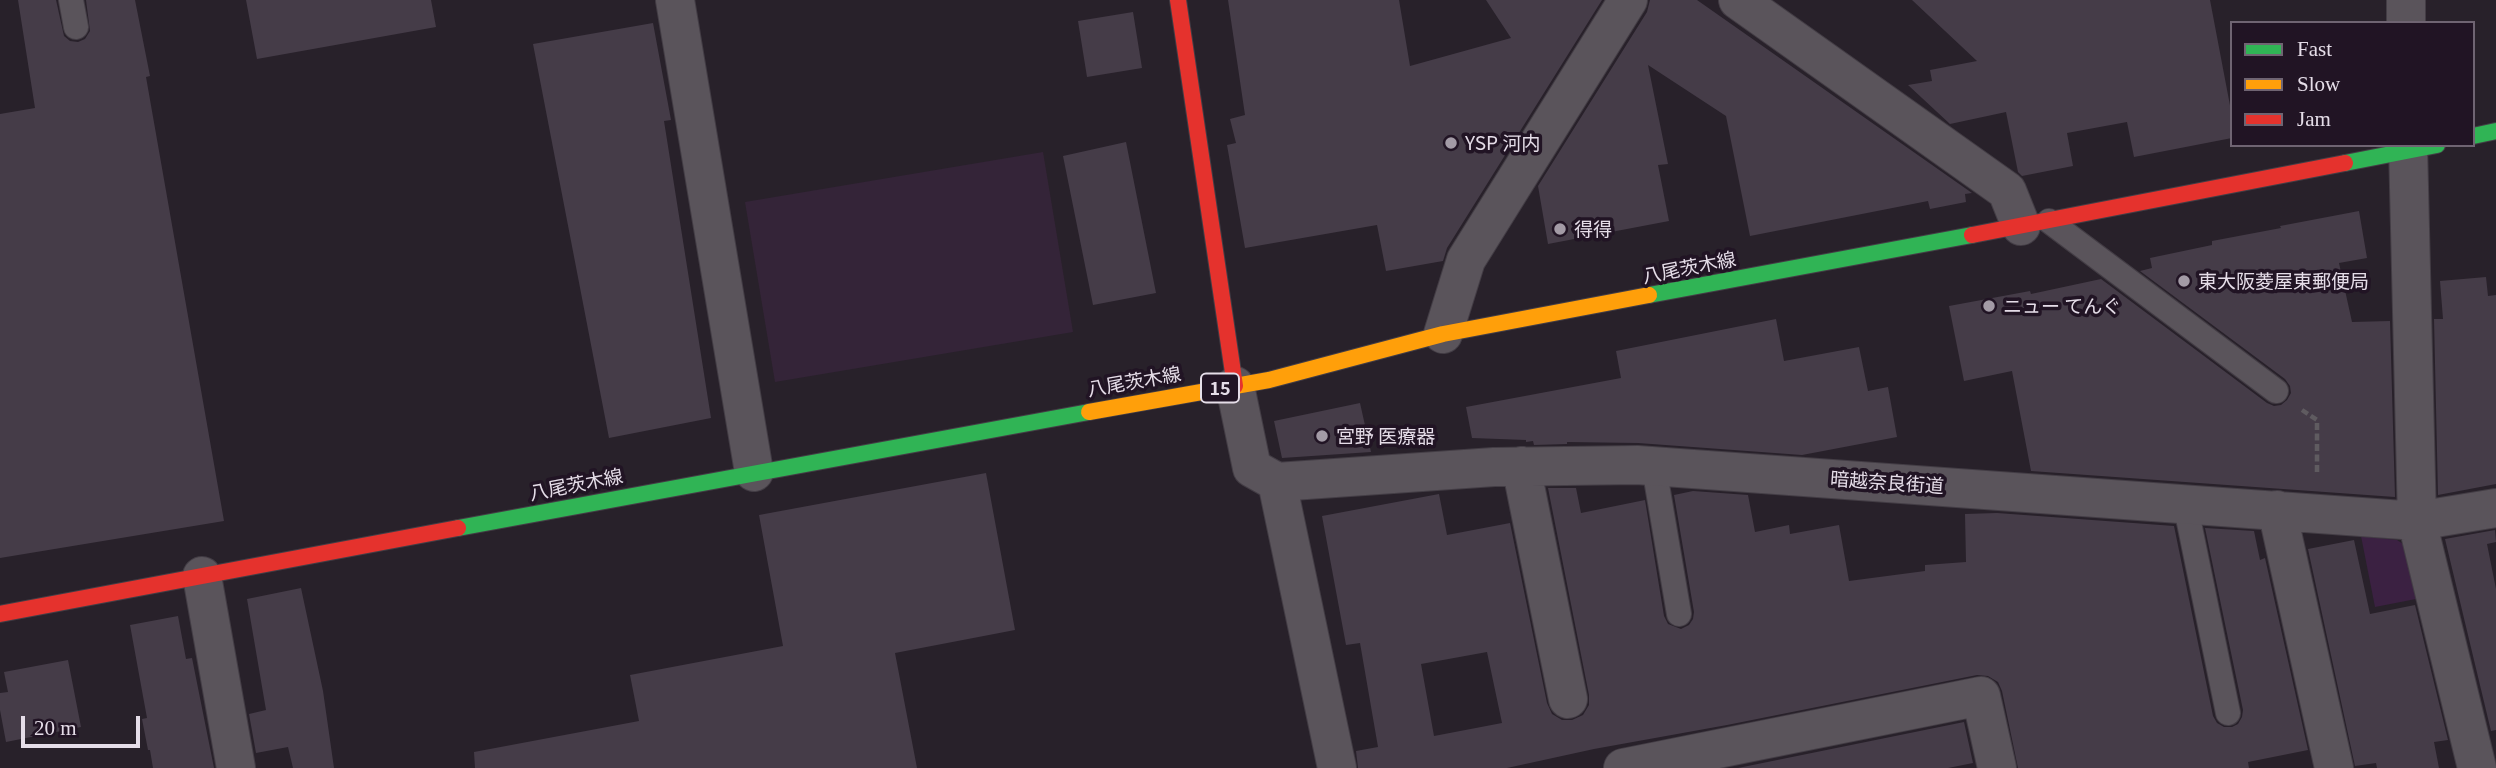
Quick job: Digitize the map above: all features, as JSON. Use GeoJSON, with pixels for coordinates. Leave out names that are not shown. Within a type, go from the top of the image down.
{"type":"FeatureCollection","features":[{"type":"Feature","properties":{"kind":"main road"},"geometry":{"type":"LineString","coordinates":[[1178,0],[1235,386]]}},
{"type":"Feature","properties":{"kind":"main road"},"geometry":{"type":"LineString","coordinates":[[2475,136],[2496,131]]}},
{"type":"Feature","properties":{"kind":"main road","name":"八尾茨木線"},"geometry":{"type":"LineString","coordinates":[[0,614],[754,472],[1269,380],[1443,334],[2035,223],[2418,147]]}},
{"type":"Feature","properties":{"kind":"street"},"geometry":{"type":"LineString","coordinates":[[675,0],[754,472]]}},
{"type":"Feature","properties":{"kind":"street"},"geometry":{"type":"LineString","coordinates":[[1443,334],[1466,260],[1628,0]]}},
{"type":"Feature","properties":{"kind":"street"},"geometry":{"type":"LineString","coordinates":[[1738,0],[2007,191],[2035,223]]}},
{"type":"Feature","properties":{"kind":"street"},"geometry":{"type":"LineString","coordinates":[[2406,0],[2406,21]]}},
{"type":"Feature","properties":{"kind":"street"},"geometry":{"type":"LineString","coordinates":[[2418,147],[2417,521],[2477,768]]}},
{"type":"Feature","properties":{"kind":"street"},"geometry":{"type":"LineString","coordinates":[[1235,386],[1252,468],[1277,482],[1337,768]]}},
{"type":"Feature","properties":{"kind":"street"},"geometry":{"type":"LineString","coordinates":[[1521,466],[1567,699]]}},
{"type":"Feature","properties":{"kind":"street","name":"暗越奈良街道"},"geometry":{"type":"LineString","coordinates":[[1277,482],[1521,466],[1654,467],[2417,521],[2496,508]]}},
{"type":"Feature","properties":{"kind":"street"},"geometry":{"type":"LineString","coordinates":[[2277,509],[2334,768]]}},
{"type":"Feature","properties":{"kind":"street"},"geometry":{"type":"LineString","coordinates":[[202,576],[236,768]]}},
{"type":"Feature","properties":{"kind":"street"},"geometry":{"type":"LineString","coordinates":[[1623,768],[1981,696],[1997,768]]}},
{"type":"Feature","properties":{"kind":"lane"},"geometry":{"type":"LineString","coordinates":[[71,0],[76,27]]}},
{"type":"Feature","properties":{"kind":"lane"},"geometry":{"type":"LineString","coordinates":[[2035,223],[2276,391]]}},
{"type":"Feature","properties":{"kind":"lane"},"geometry":{"type":"LineString","coordinates":[[1654,467],[1679,614]]}},
{"type":"Feature","properties":{"kind":"lane"},"geometry":{"type":"LineString","coordinates":[[2185,503],[2228,713]]}},
{"type":"Feature","properties":{"kind":"path"},"geometry":{"type":"LineString","coordinates":[[2276,391],[2317,420],[2318,513]]}},
{"type":"Feature","properties":{"kind":"shaded area"},"geometry":{"type":"Polygon","coordinates":[[[1043,152],[1073,332],[775,382],[745,202],[1043,152]]]}},
{"type":"Feature","properties":{"kind":"shaded area"},"geometry":{"type":"Polygon","coordinates":[[[2361,536],[2397,540],[2412,550],[2421,598],[2375,607],[2361,536]]]}},
{"type":"Feature","properties":{"kind":"building"},"geometry":{"type":"Polygon","coordinates":[[[18,0],[56,0],[64,36],[70,41],[78,42],[85,39],[90,31],[86,0],[135,0],[150,76],[146,77],[224,521],[0,558],[0,114],[35,108],[18,0]]]}},
{"type":"Feature","properties":{"kind":"building"},"geometry":{"type":"Polygon","coordinates":[[[246,0],[431,0],[436,27],[257,59],[246,0]]]}},
{"type":"Feature","properties":{"kind":"building"},"geometry":{"type":"Polygon","coordinates":[[[1228,0],[1399,0],[1410,66],[1511,38],[1486,0],[1602,0],[1447,248],[1443,261],[1386,271],[1377,225],[1245,248],[1227,145],[1236,143],[1230,119],[1245,115],[1228,0]]]}},
{"type":"Feature","properties":{"kind":"building"},"geometry":{"type":"Polygon","coordinates":[[[1650,0],[1697,0],[1972,193],[1965,194],[1966,202],[1930,209],[1928,201],[1750,236],[1726,116],[1648,65],[1668,164],[1658,165],[1669,221],[1548,244],[1538,186],[1647,12],[1650,0]]]}},
{"type":"Feature","properties":{"kind":"building"},"geometry":{"type":"Polygon","coordinates":[[[1912,0],[2210,0],[2230,105],[2230,138],[2134,157],[2127,122],[2067,133],[2073,166],[2022,176],[2018,172],[2006,112],[1950,124],[1908,85],[1932,81],[1930,70],[1977,61],[1912,0]]]}},
{"type":"Feature","properties":{"kind":"building"},"geometry":{"type":"Polygon","coordinates":[[[1133,12],[1142,68],[1087,77],[1078,21],[1133,12]]]}},
{"type":"Feature","properties":{"kind":"building"},"geometry":{"type":"Polygon","coordinates":[[[653,23],[671,120],[664,121],[711,418],[609,438],[533,44],[653,23]]]}},
{"type":"Feature","properties":{"kind":"building"},"geometry":{"type":"Polygon","coordinates":[[[1126,142],[1156,293],[1093,305],[1063,156],[1126,142]]]}},
{"type":"Feature","properties":{"kind":"building"},"geometry":{"type":"Polygon","coordinates":[[[2359,211],[2367,258],[2339,263],[2352,322],[2390,321],[2395,497],[2031,471],[2012,371],[1964,381],[1949,306],[2030,291],[2031,294],[2101,279],[2267,403],[2281,405],[2291,393],[2285,379],[2140,271],[2152,268],[2150,258],[2212,245],[2212,241],[2359,211]]]}},
{"type":"Feature","properties":{"kind":"building"},"geometry":{"type":"Polygon","coordinates":[[[2486,277],[2488,296],[2496,295],[2496,484],[2438,495],[2434,319],[2443,319],[2440,281],[2486,277]]]}},
{"type":"Feature","properties":{"kind":"building"},"geometry":{"type":"Polygon","coordinates":[[[1776,319],[1784,361],[1859,347],[1868,391],[1888,387],[1897,437],[1802,455],[1638,443],[1567,442],[1534,445],[1533,441],[1526,440],[1472,438],[1466,407],[1621,378],[1616,351],[1776,319]]]}},
{"type":"Feature","properties":{"kind":"building","name":"宮野 医療器"},"geometry":{"type":"Polygon","coordinates":[[[1360,403],[1371,452],[1282,458],[1274,421],[1360,403]]]}},
{"type":"Feature","properties":{"kind":"building"},"geometry":{"type":"Polygon","coordinates":[[[986,473],[1015,630],[895,653],[917,768],[475,768],[474,752],[639,721],[630,675],[783,646],[759,515],[986,473]]]}},
{"type":"Feature","properties":{"kind":"building"},"geometry":{"type":"Polygon","coordinates":[[[1548,488],[1576,488],[1581,513],[1645,500],[1664,616],[1668,624],[1681,629],[1689,625],[1694,612],[1674,495],[1693,491],[1748,495],[1755,532],[1789,525],[1790,534],[1839,525],[1849,581],[1925,571],[1925,565],[1966,562],[1965,514],[1997,513],[2174,526],[2213,716],[2217,723],[2224,727],[2238,724],[2243,710],[2205,528],[2254,531],[2260,560],[2265,558],[2308,750],[2248,762],[2249,768],[2018,768],[2002,691],[1998,682],[1988,676],[1977,675],[1507,768],[1358,768],[1356,751],[1378,747],[1360,643],[1346,645],[1322,516],[1439,494],[1447,535],[1510,523],[1547,703],[1552,714],[1562,720],[1572,720],[1583,715],[1589,705],[1548,488]],[[1487,652],[1421,664],[1434,736],[1502,723],[1487,652]]]}},
{"type":"Feature","properties":{"kind":"building"},"geometry":{"type":"Polygon","coordinates":[[[2495,530],[2496,542],[2487,544],[2496,589],[2496,730],[2491,731],[2445,539],[2495,530]]]}},
{"type":"Feature","properties":{"kind":"building"},"geometry":{"type":"Polygon","coordinates":[[[2354,540],[2370,614],[2415,605],[2448,740],[2434,742],[2439,768],[2377,768],[2376,763],[2355,766],[2308,549],[2354,540]]]}},
{"type":"Feature","properties":{"kind":"building"},"geometry":{"type":"Polygon","coordinates":[[[301,588],[323,691],[334,768],[293,768],[288,747],[256,753],[249,714],[266,710],[247,599],[301,588]]]}},
{"type":"Feature","properties":{"kind":"building"},"geometry":{"type":"Polygon","coordinates":[[[178,616],[186,659],[192,658],[214,768],[153,768],[148,750],[142,719],[147,718],[130,625],[178,616]]]}},
{"type":"Feature","properties":{"kind":"building"},"geometry":{"type":"Polygon","coordinates":[[[68,660],[81,727],[6,742],[0,710],[0,693],[8,692],[4,672],[68,660]]]}},
{"type":"Feature","properties":{"kind":"building"},"geometry":{"type":"Polygon","coordinates":[[[1964,722],[1973,763],[1948,768],[1738,768],[1964,722]]]}},
{"type":"Feature","properties":{"kind":"traffic: fast"},"geometry":{"type":"LineString","coordinates":[[2475,136],[2496,131]]}},
{"type":"Feature","properties":{"kind":"traffic: fast"},"geometry":{"type":"LineString","coordinates":[[2345,163],[2427,147]]}},
{"type":"Feature","properties":{"kind":"traffic: fast"},"geometry":{"type":"LineString","coordinates":[[1649,295],[1972,235]]}},
{"type":"Feature","properties":{"kind":"traffic: fast"},"geometry":{"type":"LineString","coordinates":[[458,528],[1089,412]]}},
{"type":"Feature","properties":{"kind":"traffic: slow"},"geometry":{"type":"LineString","coordinates":[[1089,412],[1269,380],[1443,334],[1649,295]]}},
{"type":"Feature","properties":{"kind":"traffic: jam"},"geometry":{"type":"LineString","coordinates":[[1178,0],[1235,386]]}},
{"type":"Feature","properties":{"kind":"traffic: jam"},"geometry":{"type":"LineString","coordinates":[[1972,235],[2345,163]]}},
{"type":"Feature","properties":{"kind":"traffic: jam"},"geometry":{"type":"LineString","coordinates":[[0,614],[458,528]]}},
{"type":"Feature","properties":{"kind":"place","name":"YSP 河内"},"geometry":{"type":"Point","coordinates":[1451,143]}},
{"type":"Feature","properties":{"kind":"place","name":"得得"},"geometry":{"type":"Point","coordinates":[1560,229]}},
{"type":"Feature","properties":{"kind":"place","name":"東大阪菱屋東郵便局"},"geometry":{"type":"Point","coordinates":[2184,281]}},
{"type":"Feature","properties":{"kind":"place","name":"ニュー てんぐ"},"geometry":{"type":"Point","coordinates":[1989,306]}},
{"type":"Feature","properties":{"kind":"place","name":"宮野 医療器"},"geometry":{"type":"Point","coordinates":[1322,436]}}]}
